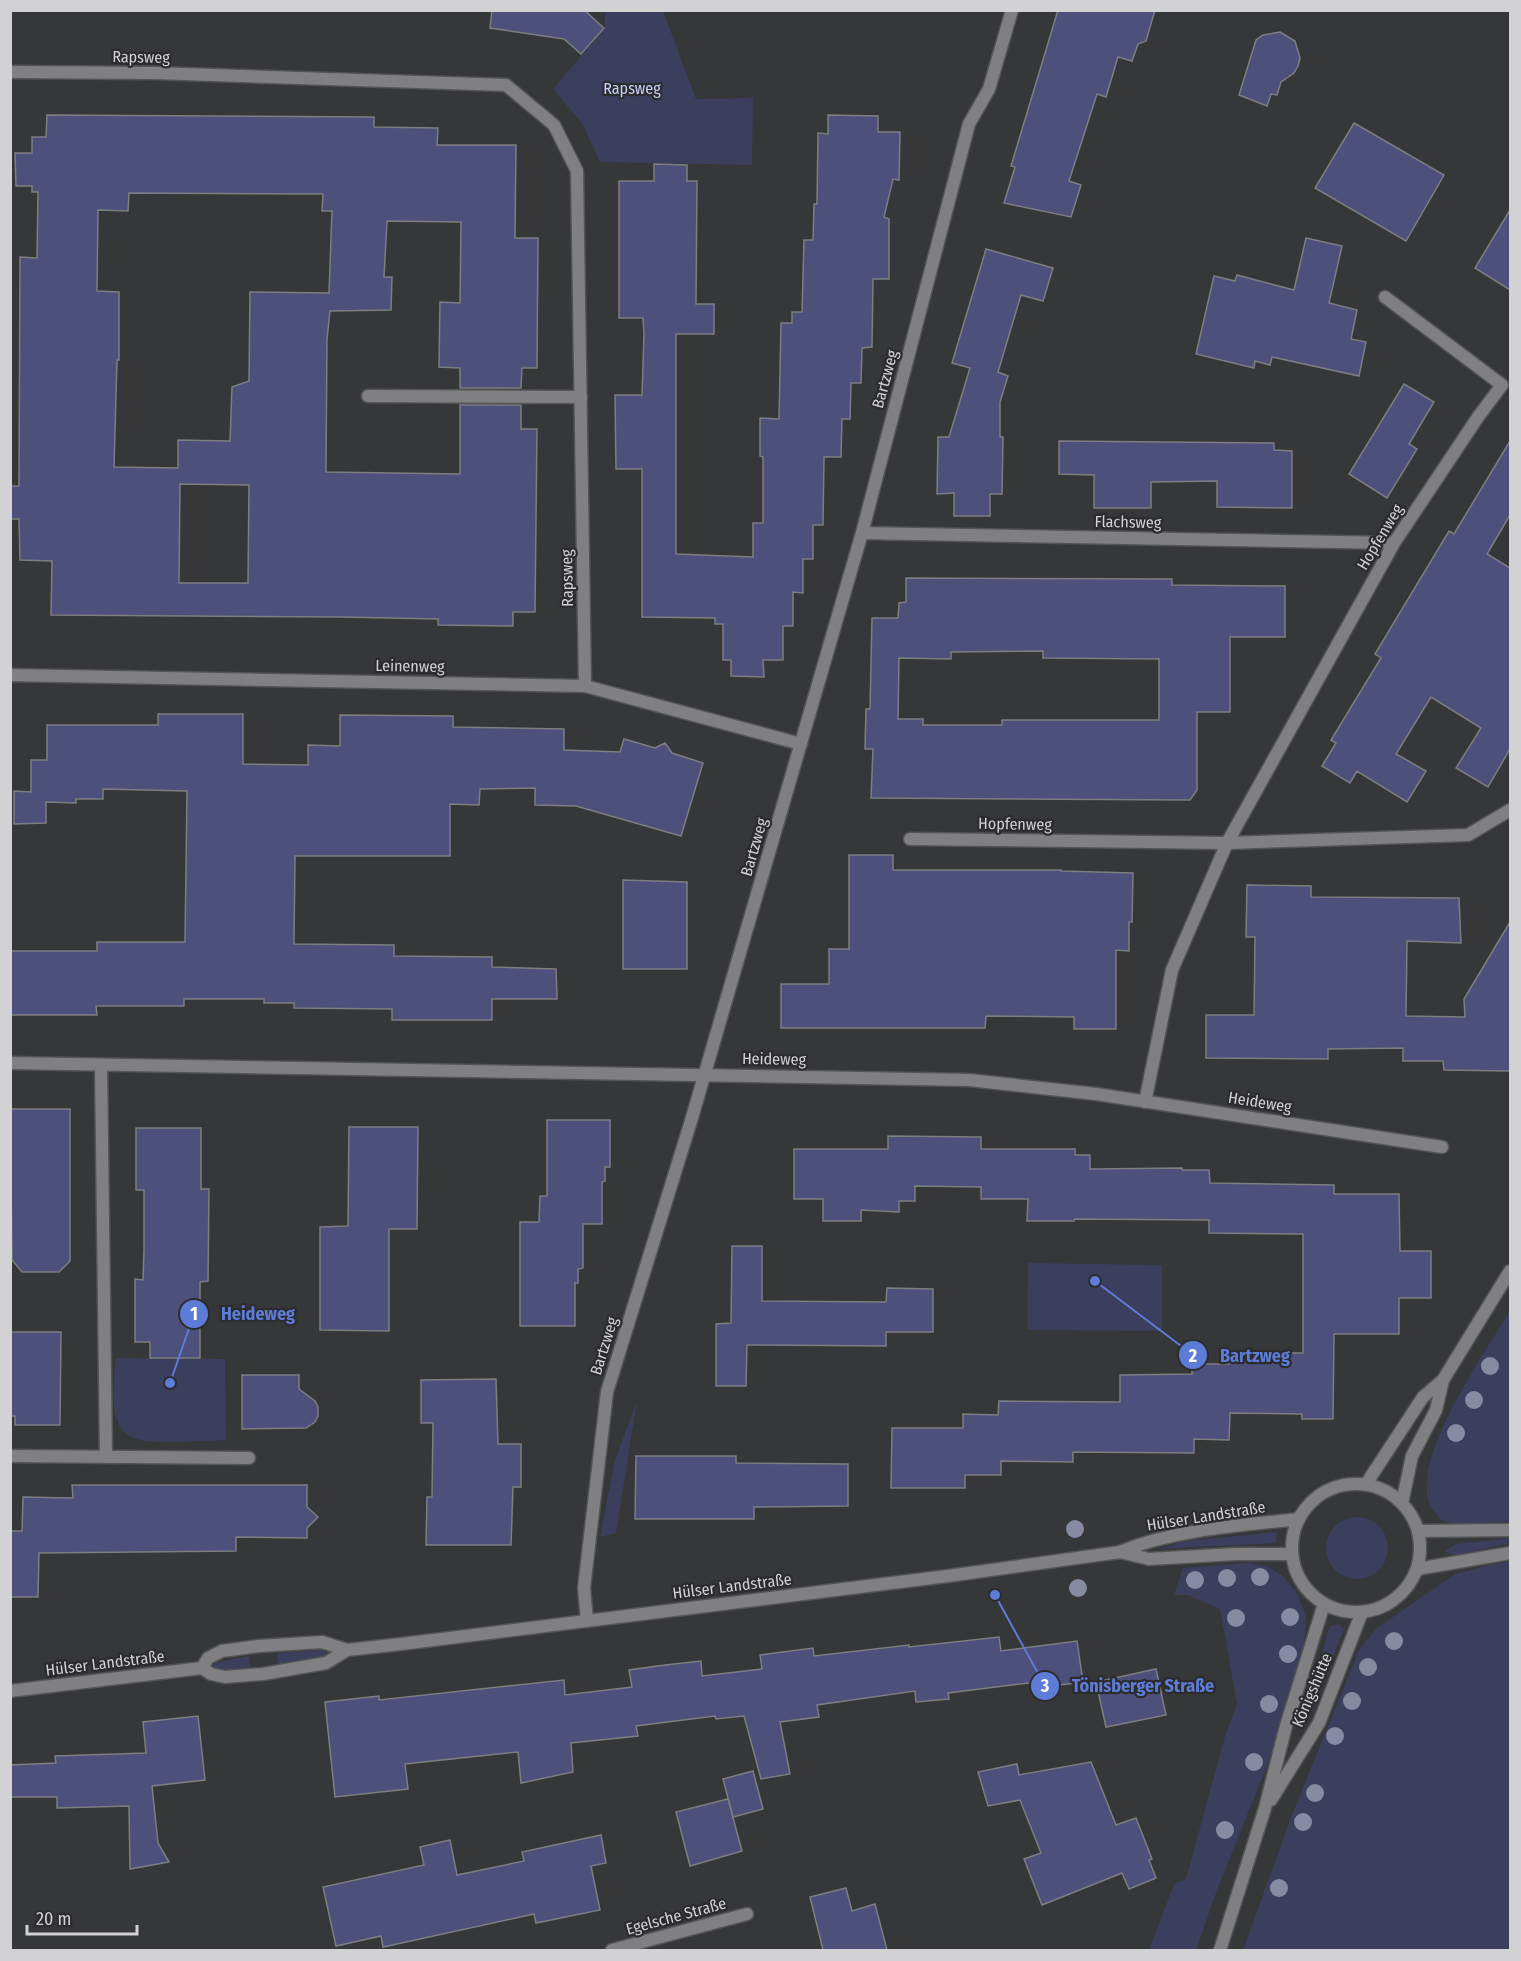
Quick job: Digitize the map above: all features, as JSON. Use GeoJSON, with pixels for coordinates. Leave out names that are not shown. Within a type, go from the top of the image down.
{"type":"FeatureCollection","features":[{"type":"Feature","properties":{"kind":"street","name":"Bartzweg"},"geometry":{"type":"LineString","coordinates":[[587,1621],[584,1588],[607,1392],[704,1075],[862,533],[969,124],[989,89],[1012,10]]}},
{"type":"Feature","properties":{"kind":"street","name":"Rapsweg"},"geometry":{"type":"LineString","coordinates":[[10,72],[155,73],[506,85],[554,125],[576,171],[585,686]]}},
{"type":"Feature","properties":{"kind":"street","name":"Hopfenweg"},"geometry":{"type":"LineString","coordinates":[[1145,1102],[1172,970],[1227,843],[1394,543],[1502,385],[1384,297]]}},
{"type":"Feature","properties":{"kind":"street"},"geometry":{"type":"LineString","coordinates":[[368,396],[581,397]]}},
{"type":"Feature","properties":{"kind":"street","name":"Flachsweg"},"geometry":{"type":"LineString","coordinates":[[862,533],[1394,543]]}},
{"type":"Feature","properties":{"kind":"street","name":"Leinenweg"},"geometry":{"type":"LineString","coordinates":[[10,675],[585,686],[801,744]]}},
{"type":"Feature","properties":{"kind":"street","name":"Hopfenweg"},"geometry":{"type":"LineString","coordinates":[[910,839],[1227,843],[1468,835],[1510,810]]}},
{"type":"Feature","properties":{"kind":"street","name":"Heideweg"},"geometry":{"type":"LineString","coordinates":[[10,1063],[969,1080],[1145,1102],[1442,1147]]}},
{"type":"Feature","properties":{"kind":"street"},"geometry":{"type":"LineString","coordinates":[[101,1065],[106,1457]]}},
{"type":"Feature","properties":{"kind":"street"},"geometry":{"type":"LineString","coordinates":[[1402,1503],[1412,1456],[1436,1410],[1443,1380],[1510,1270]]}},
{"type":"Feature","properties":{"kind":"street"},"geometry":{"type":"LineString","coordinates":[[1366,1484],[1423,1397],[1443,1380]]}},
{"type":"Feature","properties":{"kind":"street"},"geometry":{"type":"LineString","coordinates":[[10,1456],[249,1458]]}},
{"type":"Feature","properties":{"kind":"street"},"geometry":{"type":"LineString","coordinates":[[1366,1484],[1386,1491],[1402,1503],[1412,1516],[1418,1531],[1421,1550],[1417,1569],[1405,1590],[1385,1605],[1362,1612],[1342,1611],[1324,1604],[1308,1591],[1297,1573],[1292,1554],[1293,1535],[1299,1519],[1311,1503],[1326,1491],[1346,1485],[1366,1484]]}},
{"type":"Feature","properties":{"kind":"street","name":"Hülser Landstraße"},"geometry":{"type":"LineString","coordinates":[[202,1668],[208,1659],[222,1651],[322,1642],[347,1650],[587,1621],[1120,1552],[1143,1542],[1233,1526],[1299,1519]]}},
{"type":"Feature","properties":{"kind":"street"},"geometry":{"type":"LineString","coordinates":[[1418,1531],[1510,1530]]}},
{"type":"Feature","properties":{"kind":"street","name":"Hülser Landstraße"},"geometry":{"type":"LineString","coordinates":[[1120,1552],[1149,1559],[1235,1554],[1292,1554]]}},
{"type":"Feature","properties":{"kind":"street"},"geometry":{"type":"LineString","coordinates":[[1417,1569],[1510,1553]]}},
{"type":"Feature","properties":{"kind":"street","name":"Königshütte"},"geometry":{"type":"LineString","coordinates":[[1220,1950],[1265,1808],[1286,1726],[1324,1604]]}},
{"type":"Feature","properties":{"kind":"street","name":"Königshütte"},"geometry":{"type":"LineString","coordinates":[[1265,1808],[1319,1724],[1362,1612]]}},
{"type":"Feature","properties":{"kind":"street","name":"Hülser Landstraße"},"geometry":{"type":"LineString","coordinates":[[10,1691],[202,1668],[211,1674],[225,1677],[263,1674],[326,1663],[347,1650]]}},
{"type":"Feature","properties":{"kind":"street","name":"Egelsche Straße"},"geometry":{"type":"LineString","coordinates":[[612,1950],[747,1914]]}},
{"type":"Feature","properties":{"kind":"green space","name":"Rapsweg"},"geometry":{"type":"Polygon","coordinates":[[[605,11],[663,11],[696,99],[753,98],[752,165],[600,162],[582,123],[553,89],[605,28],[605,11]]]}},
{"type":"Feature","properties":{"kind":"green space"},"geometry":{"type":"Polygon","coordinates":[[[1028,1263],[1162,1265],[1162,1331],[1027,1330],[1028,1263]]]}},
{"type":"Feature","properties":{"kind":"green space"},"geometry":{"type":"Polygon","coordinates":[[[1510,1311],[1510,1521],[1466,1524],[1449,1522],[1441,1519],[1433,1510],[1427,1491],[1429,1466],[1438,1438],[1452,1409],[1510,1311]]]}},
{"type":"Feature","properties":{"kind":"green space"},"geometry":{"type":"Polygon","coordinates":[[[115,1358],[225,1359],[226,1440],[153,1441],[128,1435],[116,1418],[113,1396],[115,1358]]]}},
{"type":"Feature","properties":{"kind":"green space"},"geometry":{"type":"Polygon","coordinates":[[[637,1401],[616,1533],[600,1537],[615,1460],[637,1401]]]}},
{"type":"Feature","properties":{"kind":"green space"},"geometry":{"type":"Polygon","coordinates":[[[1357,1517],[1374,1522],[1379,1526],[1383,1531],[1388,1548],[1383,1565],[1379,1570],[1374,1574],[1357,1579],[1340,1574],[1335,1570],[1331,1565],[1326,1548],[1331,1531],[1335,1526],[1340,1522],[1357,1517]]]}},
{"type":"Feature","properties":{"kind":"green space"},"geometry":{"type":"Polygon","coordinates":[[[1277,1532],[1276,1543],[1158,1549],[1186,1541],[1277,1532]]]}},
{"type":"Feature","properties":{"kind":"green space"},"geometry":{"type":"Polygon","coordinates":[[[1510,1538],[1510,1543],[1456,1555],[1444,1552],[1456,1544],[1510,1538]]]}},
{"type":"Feature","properties":{"kind":"green space"},"geometry":{"type":"Polygon","coordinates":[[[1510,1562],[1510,1950],[1243,1950],[1293,1812],[1360,1648],[1377,1628],[1455,1574],[1510,1562]]]}},
{"type":"Feature","properties":{"kind":"green space"},"geometry":{"type":"Polygon","coordinates":[[[1248,1563],[1269,1567],[1284,1577],[1297,1594],[1306,1616],[1305,1638],[1273,1751],[1217,1890],[1196,1950],[1149,1950],[1174,1884],[1186,1879],[1225,1736],[1237,1704],[1220,1609],[1188,1595],[1174,1595],[1183,1568],[1248,1563]]]}},
{"type":"Feature","properties":{"kind":"green space"},"geometry":{"type":"Polygon","coordinates":[[[1338,1624],[1344,1629],[1312,1712],[1308,1707],[1329,1627],[1338,1624]]]}},
{"type":"Feature","properties":{"kind":"green space"},"geometry":{"type":"Polygon","coordinates":[[[323,1650],[326,1653],[323,1656],[278,1664],[277,1653],[323,1650]]]}},
{"type":"Feature","properties":{"kind":"green space"},"geometry":{"type":"Polygon","coordinates":[[[249,1656],[250,1668],[214,1670],[211,1666],[213,1663],[249,1656]]]}},
{"type":"Feature","properties":{"kind":"building"},"geometry":{"type":"Polygon","coordinates":[[[492,10],[584,10],[604,28],[581,54],[564,39],[490,28],[492,10]]]}},
{"type":"Feature","properties":{"kind":"building"},"geometry":{"type":"Polygon","coordinates":[[[1058,10],[1155,10],[1146,41],[1138,44],[1132,61],[1118,57],[1106,97],[1097,94],[1069,181],[1081,185],[1071,217],[1004,203],[1015,167],[1011,166],[1058,10]]]}},
{"type":"Feature","properties":{"kind":"building"},"geometry":{"type":"Polygon","coordinates":[[[1280,32],[1295,41],[1300,58],[1294,73],[1281,82],[1277,95],[1271,94],[1267,106],[1239,95],[1256,40],[1263,35],[1280,32]]]}},
{"type":"Feature","properties":{"kind":"building"},"geometry":{"type":"Polygon","coordinates":[[[47,115],[374,117],[374,127],[438,128],[437,145],[516,145],[515,238],[538,238],[537,368],[522,368],[521,388],[460,388],[460,368],[439,367],[440,302],[460,303],[461,222],[387,221],[384,277],[392,277],[391,310],[330,311],[327,339],[326,472],[460,474],[460,405],[521,405],[521,429],[537,429],[535,612],[513,612],[513,626],[438,625],[438,619],[51,615],[52,561],[20,560],[19,519],[10,519],[10,486],[19,486],[20,257],[37,258],[38,192],[32,192],[32,186],[16,186],[15,153],[32,153],[32,137],[46,137],[47,115]],[[129,193],[128,211],[98,210],[97,291],[119,292],[119,360],[117,360],[114,467],[178,468],[178,440],[230,441],[232,387],[249,381],[250,292],[329,293],[332,211],[322,211],[323,194],[129,193]],[[180,484],[179,583],[248,583],[249,485],[180,484]]]}},
{"type":"Feature","properties":{"kind":"building"},"geometry":{"type":"Polygon","coordinates":[[[828,115],[878,116],[878,132],[900,132],[899,180],[893,179],[884,217],[889,219],[889,279],[873,279],[872,347],[862,348],[861,383],[851,383],[850,419],[842,419],[841,457],[824,457],[823,525],[813,525],[813,559],[803,559],[803,593],[793,592],[793,626],[783,626],[783,660],[763,660],[764,677],[731,676],[731,660],[723,660],[723,624],[715,624],[715,618],[642,617],[642,469],[616,469],[615,395],[642,395],[644,334],[643,318],[619,318],[619,181],[654,181],[654,164],[687,165],[687,181],[697,181],[696,304],[714,304],[714,334],[676,334],[676,554],[753,557],[753,523],[763,523],[763,457],[760,456],[760,418],[779,419],[781,323],[792,323],[792,312],[802,312],[804,240],[813,240],[814,204],[817,204],[818,133],[828,134],[828,115]]]}},
{"type":"Feature","properties":{"kind":"building"},"geometry":{"type":"Polygon","coordinates":[[[1354,123],[1444,175],[1406,241],[1315,188],[1354,123]]]}},
{"type":"Feature","properties":{"kind":"building"},"geometry":{"type":"Polygon","coordinates":[[[1510,210],[1510,290],[1475,268],[1510,210]]]}},
{"type":"Feature","properties":{"kind":"building"},"geometry":{"type":"Polygon","coordinates":[[[1306,238],[1342,246],[1329,303],[1357,310],[1351,339],[1366,342],[1359,376],[1272,357],[1270,365],[1255,361],[1254,368],[1196,354],[1214,276],[1235,281],[1237,275],[1294,290],[1306,238]]]}},
{"type":"Feature","properties":{"kind":"building"},"geometry":{"type":"Polygon","coordinates":[[[986,249],[1053,268],[1043,301],[1021,295],[998,372],[1008,376],[1000,402],[1000,437],[1003,437],[1002,494],[990,494],[990,516],[954,516],[954,493],[937,494],[938,437],[949,437],[970,368],[952,363],[986,249]]]}},
{"type":"Feature","properties":{"kind":"building"},"geometry":{"type":"Polygon","coordinates":[[[1404,384],[1434,402],[1409,444],[1417,449],[1387,498],[1349,474],[1404,384]]]}},
{"type":"Feature","properties":{"kind":"building"},"geometry":{"type":"Polygon","coordinates":[[[1059,441],[1274,443],[1274,450],[1292,451],[1292,508],[1217,507],[1217,481],[1151,482],[1151,508],[1094,508],[1094,475],[1059,474],[1059,441]]]}},
{"type":"Feature","properties":{"kind":"building"},"geometry":{"type":"Polygon","coordinates":[[[1510,441],[1510,515],[1487,554],[1510,568],[1510,749],[1488,787],[1456,768],[1481,728],[1431,697],[1396,754],[1426,771],[1407,802],[1357,771],[1350,783],[1322,766],[1336,743],[1331,740],[1381,658],[1375,654],[1449,531],[1454,534],[1510,441]]]}},
{"type":"Feature","properties":{"kind":"building"},"geometry":{"type":"Polygon","coordinates":[[[906,578],[1172,579],[1172,585],[1285,586],[1285,637],[1230,637],[1230,712],[1197,712],[1197,790],[1190,800],[871,798],[873,749],[865,749],[866,709],[870,709],[872,618],[898,618],[899,603],[906,602],[906,578]],[[1043,651],[951,652],[951,659],[899,658],[898,719],[923,719],[923,725],[1002,725],[1002,720],[1159,720],[1159,659],[1043,658],[1043,651]]]}},
{"type":"Feature","properties":{"kind":"building"},"geometry":{"type":"Polygon","coordinates":[[[158,714],[243,714],[243,764],[308,765],[308,745],[340,746],[340,715],[453,716],[453,727],[564,729],[564,750],[620,752],[624,739],[655,748],[665,743],[672,753],[703,763],[681,836],[576,806],[535,805],[535,788],[480,789],[479,805],[450,804],[450,856],[295,856],[294,944],[394,945],[394,956],[492,957],[492,967],[556,969],[557,999],[492,999],[492,1020],[392,1020],[392,1009],[294,1008],[294,1003],[264,1003],[264,999],[184,999],[184,1006],[96,1006],[97,1015],[10,1015],[10,951],[97,951],[97,942],[185,942],[187,791],[103,789],[103,799],[76,799],[76,803],[46,802],[46,823],[14,824],[14,791],[31,792],[31,760],[47,760],[47,725],[158,725],[158,714]]]}},
{"type":"Feature","properties":{"kind":"building"},"geometry":{"type":"Polygon","coordinates":[[[849,855],[893,855],[893,870],[1061,870],[1133,873],[1129,951],[1116,950],[1116,1029],[1074,1029],[1074,1017],[986,1016],[985,1028],[781,1028],[781,984],[829,984],[829,949],[849,949],[849,855]]]}},
{"type":"Feature","properties":{"kind":"building"},"geometry":{"type":"Polygon","coordinates":[[[623,880],[687,882],[687,969],[623,969],[623,880]]]}},
{"type":"Feature","properties":{"kind":"building"},"geometry":{"type":"Polygon","coordinates":[[[1247,885],[1311,886],[1311,897],[1459,898],[1461,943],[1407,941],[1406,1016],[1465,1017],[1464,999],[1510,922],[1510,1071],[1444,1070],[1443,1061],[1403,1061],[1403,1048],[1328,1049],[1328,1059],[1206,1058],[1206,1015],[1254,1015],[1255,937],[1246,937],[1247,885]]]}},
{"type":"Feature","properties":{"kind":"building"},"geometry":{"type":"Polygon","coordinates":[[[10,1109],[70,1109],[70,1261],[59,1272],[22,1272],[12,1260],[10,1109]]]}},
{"type":"Feature","properties":{"kind":"building"},"geometry":{"type":"Polygon","coordinates":[[[547,1120],[610,1120],[610,1167],[605,1167],[605,1181],[602,1182],[602,1224],[583,1224],[583,1268],[578,1269],[578,1283],[575,1283],[575,1326],[520,1326],[520,1222],[539,1222],[540,1196],[547,1196],[547,1120]]]}},
{"type":"Feature","properties":{"kind":"building"},"geometry":{"type":"Polygon","coordinates":[[[349,1127],[418,1127],[417,1229],[389,1229],[389,1331],[320,1330],[320,1227],[348,1226],[349,1127]]]}},
{"type":"Feature","properties":{"kind":"building"},"geometry":{"type":"Polygon","coordinates":[[[136,1128],[201,1128],[201,1189],[209,1189],[208,1281],[200,1282],[200,1358],[150,1358],[150,1342],[135,1342],[135,1279],[143,1280],[144,1250],[144,1190],[136,1190],[136,1128]]]}},
{"type":"Feature","properties":{"kind":"building"},"geometry":{"type":"Polygon","coordinates":[[[888,1136],[981,1137],[981,1149],[1075,1149],[1075,1155],[1090,1155],[1090,1169],[1209,1170],[1210,1183],[1334,1185],[1334,1194],[1399,1194],[1400,1251],[1431,1251],[1431,1298],[1399,1298],[1399,1334],[1334,1334],[1333,1419],[1302,1419],[1302,1414],[1230,1413],[1229,1440],[1194,1439],[1194,1453],[1073,1452],[1073,1462],[1001,1461],[1001,1475],[965,1475],[965,1488],[891,1488],[892,1428],[963,1428],[963,1414],[998,1415],[999,1401],[1120,1402],[1120,1375],[1192,1374],[1192,1364],[1229,1364],[1229,1352],[1303,1353],[1303,1234],[1209,1233],[1209,1220],[1027,1221],[1028,1199],[981,1199],[981,1187],[915,1186],[915,1201],[899,1201],[899,1212],[861,1210],[861,1221],[823,1221],[823,1199],[794,1199],[794,1149],[888,1149],[888,1136]]]}},
{"type":"Feature","properties":{"kind":"building"},"geometry":{"type":"Polygon","coordinates":[[[732,1246],[762,1246],[762,1301],[886,1302],[887,1288],[933,1289],[933,1332],[886,1332],[886,1346],[747,1345],[746,1386],[716,1386],[716,1324],[731,1323],[732,1246]]]}},
{"type":"Feature","properties":{"kind":"building"},"geometry":{"type":"Polygon","coordinates":[[[10,1332],[61,1332],[60,1425],[15,1425],[15,1416],[10,1416],[10,1332]]]}},
{"type":"Feature","properties":{"kind":"building"},"geometry":{"type":"Polygon","coordinates":[[[242,1375],[299,1375],[299,1389],[315,1401],[318,1407],[315,1422],[306,1428],[242,1429],[242,1375]]]}},
{"type":"Feature","properties":{"kind":"building"},"geometry":{"type":"Polygon","coordinates":[[[496,1379],[498,1444],[521,1444],[521,1487],[513,1487],[511,1545],[426,1545],[427,1497],[432,1497],[433,1423],[421,1423],[421,1380],[496,1379]]]}},
{"type":"Feature","properties":{"kind":"building"},"geometry":{"type":"Polygon","coordinates":[[[636,1456],[736,1456],[736,1463],[848,1464],[848,1506],[754,1507],[754,1519],[635,1519],[636,1456]]]}},
{"type":"Feature","properties":{"kind":"building"},"geometry":{"type":"Polygon","coordinates":[[[72,1485],[307,1485],[307,1507],[318,1517],[307,1528],[307,1538],[236,1537],[236,1551],[39,1553],[38,1597],[10,1597],[10,1531],[22,1531],[23,1497],[73,1498],[72,1485]]]}},
{"type":"Feature","properties":{"kind":"building"},"geometry":{"type":"Polygon","coordinates":[[[999,1637],[1001,1651],[1077,1641],[1083,1682],[1045,1687],[1045,1681],[948,1693],[949,1699],[916,1702],[915,1691],[817,1705],[819,1717],[780,1722],[790,1774],[761,1779],[744,1716],[716,1719],[715,1716],[636,1726],[638,1736],[571,1743],[573,1772],[521,1783],[518,1752],[405,1764],[408,1789],[335,1797],[325,1702],[379,1696],[379,1700],[564,1680],[565,1695],[632,1687],[629,1670],[665,1665],[701,1661],[702,1676],[762,1669],[760,1655],[813,1648],[814,1656],[999,1637]]]}},
{"type":"Feature","properties":{"kind":"building"},"geometry":{"type":"Polygon","coordinates":[[[1156,1669],[1166,1715],[1106,1727],[1096,1682],[1156,1669]]]}},
{"type":"Feature","properties":{"kind":"building"},"geometry":{"type":"Polygon","coordinates":[[[198,1716],[205,1780],[152,1786],[158,1843],[169,1862],[130,1869],[129,1806],[57,1808],[57,1797],[10,1797],[10,1765],[56,1763],[55,1756],[146,1753],[143,1722],[198,1716]]]}},
{"type":"Feature","properties":{"kind":"building"},"geometry":{"type":"Polygon","coordinates":[[[1091,1762],[1116,1825],[1136,1818],[1152,1859],[1149,1860],[1156,1878],[1129,1889],[1122,1873],[1042,1905],[1024,1859],[1041,1853],[1020,1800],[988,1806],[978,1772],[1017,1764],[1019,1775],[1091,1762]]]}},
{"type":"Feature","properties":{"kind":"building"},"geometry":{"type":"Polygon","coordinates":[[[753,1771],[763,1809],[733,1817],[723,1779],[753,1771]]]}},
{"type":"Feature","properties":{"kind":"building"},"geometry":{"type":"Polygon","coordinates":[[[728,1799],[742,1851],[690,1866],[676,1812],[728,1799]]]}},
{"type":"Feature","properties":{"kind":"building"},"geometry":{"type":"Polygon","coordinates":[[[601,1835],[606,1863],[591,1866],[600,1910],[536,1923],[534,1914],[383,1947],[381,1936],[336,1946],[323,1887],[424,1865],[420,1847],[450,1840],[457,1875],[524,1861],[522,1852],[601,1835]]]}},
{"type":"Feature","properties":{"kind":"building"},"geometry":{"type":"Polygon","coordinates":[[[846,1888],[852,1911],[875,1904],[887,1950],[823,1950],[810,1897],[846,1888]]]}},
{"type":"Feature","properties":{"kind":"place","name":"Bartzweg"},"geometry":{"type":"Point","coordinates":[1095,1281]}},
{"type":"Feature","properties":{"kind":"place","name":"Heideweg"},"geometry":{"type":"Point","coordinates":[170,1383]}},
{"type":"Feature","properties":{"kind":"place","name":"Tönisberger Straße"},"geometry":{"type":"Point","coordinates":[995,1595]}}]}
